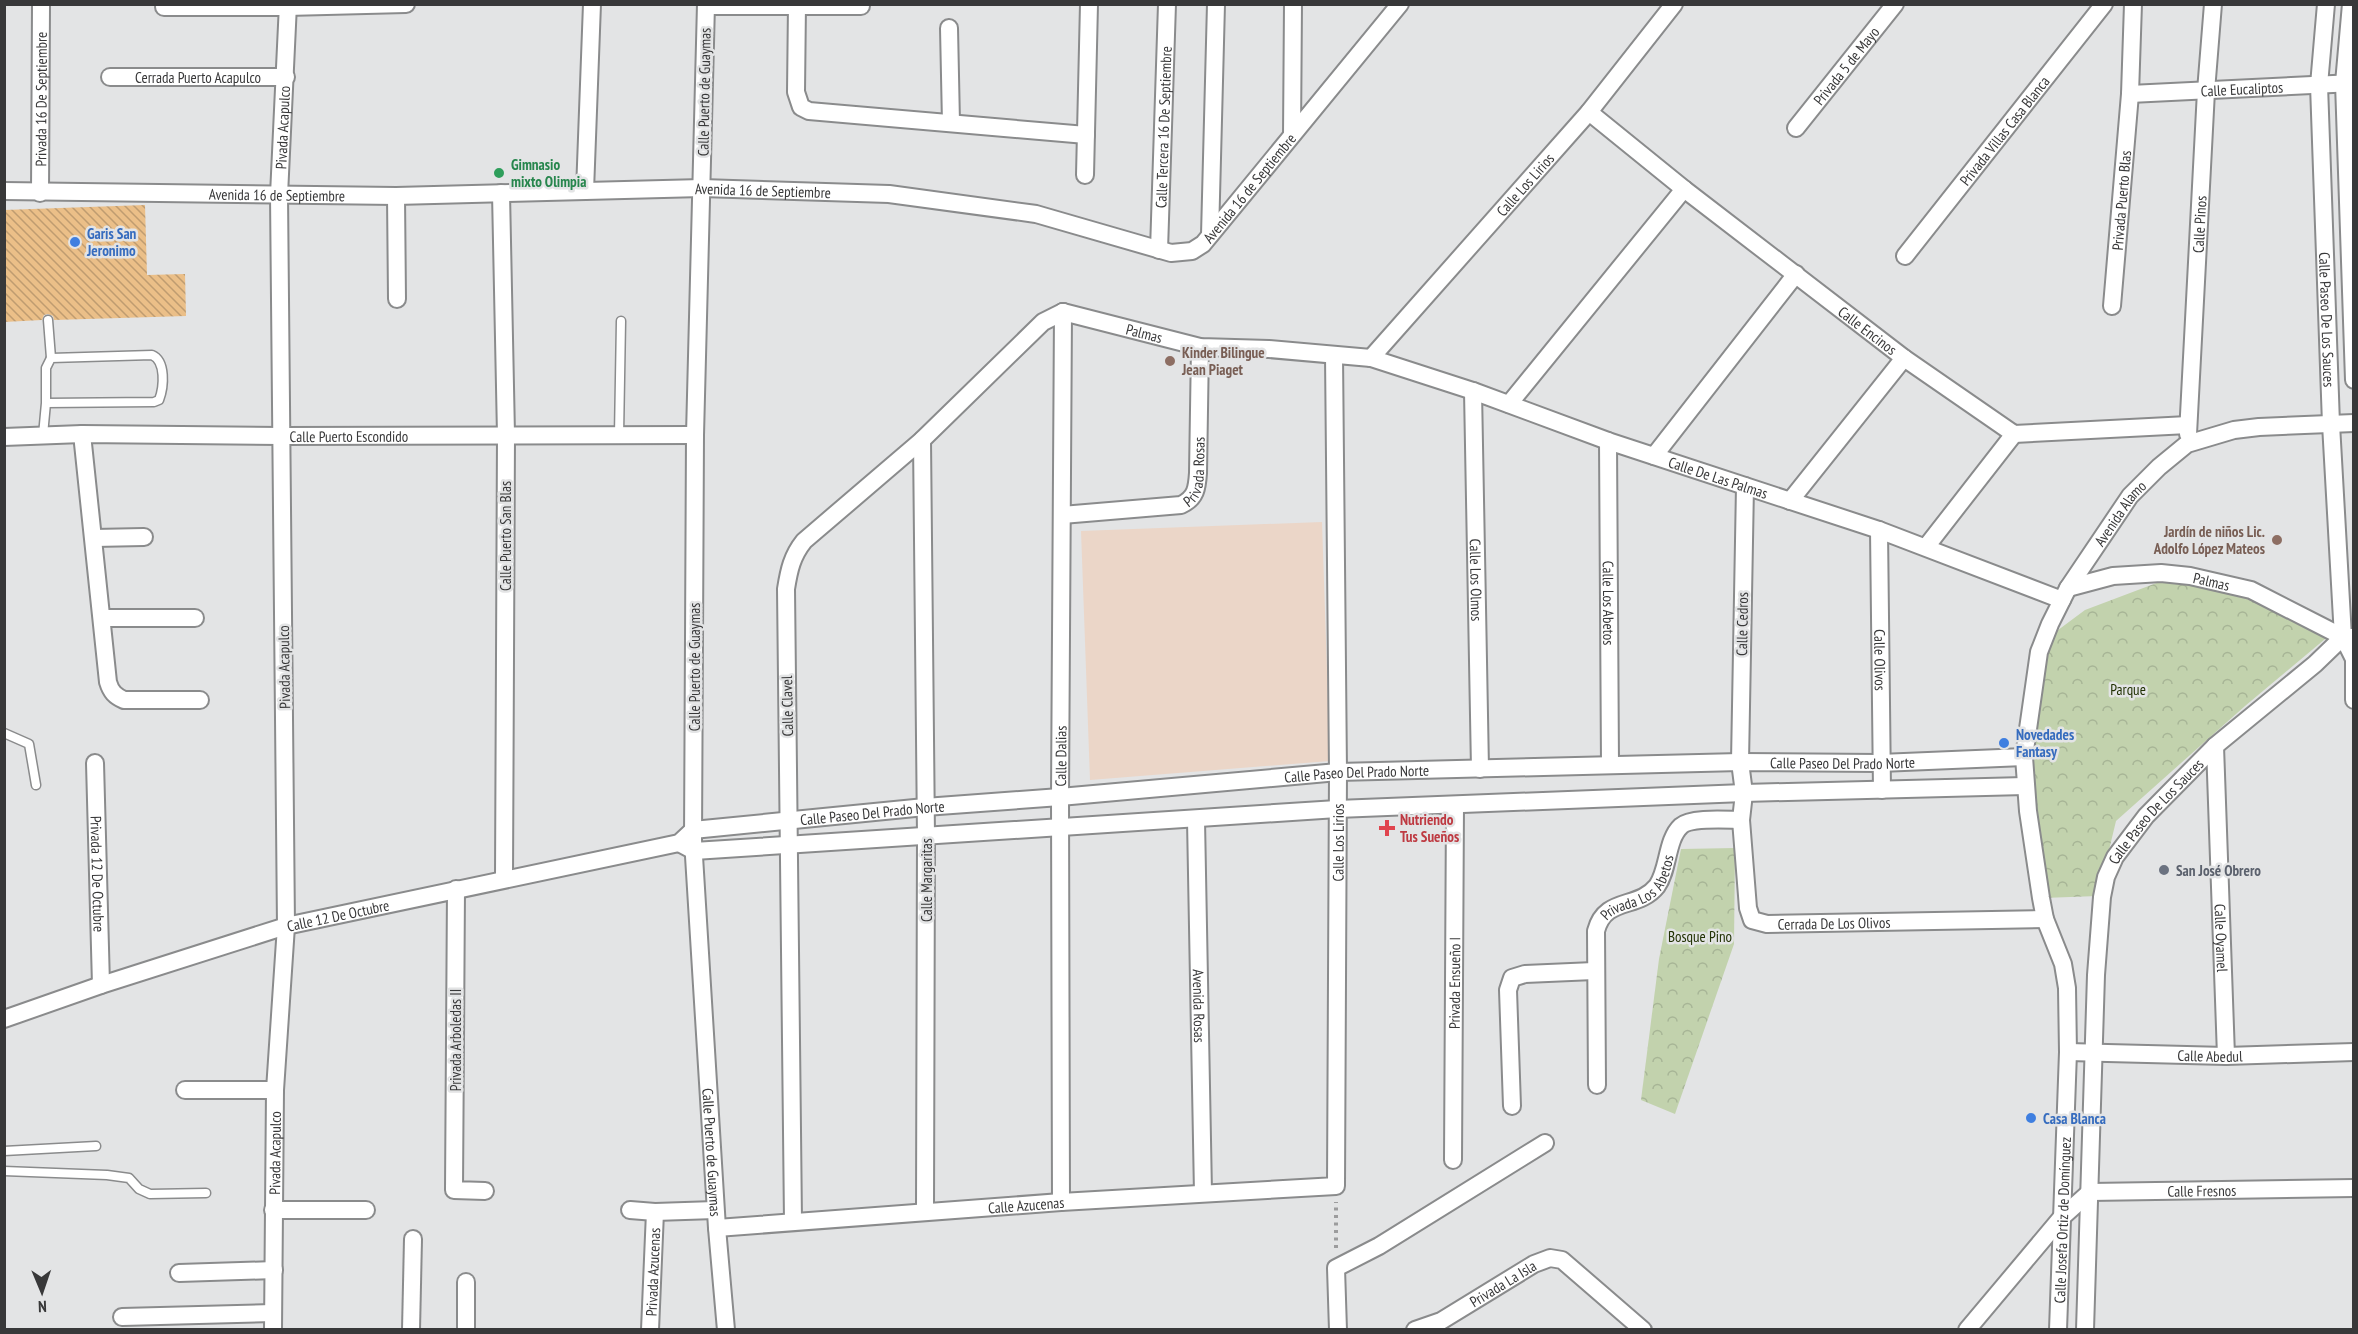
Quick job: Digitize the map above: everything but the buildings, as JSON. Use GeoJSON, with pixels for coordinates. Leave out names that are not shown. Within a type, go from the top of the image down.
{"type":"FeatureCollection","features":[{"type":"Feature","properties":{"kind":"street"},"geometry":{"type":"LineString","coordinates":[[164,7],[406,4]]}},
{"type":"Feature","properties":{"kind":"street"},"geometry":{"type":"LineString","coordinates":[[585,191],[592,4]]}},
{"type":"Feature","properties":{"kind":"street"},"geometry":{"type":"LineString","coordinates":[[1085,175],[1089,4]]}},
{"type":"Feature","properties":{"kind":"street","name":"Calle Tercera 16 De Septiembre"},"geometry":{"type":"LineString","coordinates":[[1159,250],[1167,4]]}},
{"type":"Feature","properties":{"kind":"street"},"geometry":{"type":"LineString","coordinates":[[1210,235],[1216,4]]}},
{"type":"Feature","properties":{"kind":"street"},"geometry":{"type":"LineString","coordinates":[[1292,135],[1293,4]]}},
{"type":"Feature","properties":{"kind":"street","name":"Avenida 16 de Septiembre"},"geometry":{"type":"LineString","coordinates":[[4,191],[396,196],[702,188],[889,194],[1036,214],[1159,250],[1183,253],[1192,251],[1203,244],[1400,4]]}},
{"type":"Feature","properties":{"kind":"street","name":"Calle Los Lirios"},"geometry":{"type":"LineString","coordinates":[[1371,358],[1589,112],[1674,4]]}},
{"type":"Feature","properties":{"kind":"street","name":"Privada 5 de Mayo"},"geometry":{"type":"LineString","coordinates":[[1796,128],[1895,4]]}},
{"type":"Feature","properties":{"kind":"street","name":"Privada Villas Casa Blanca"},"geometry":{"type":"LineString","coordinates":[[1905,256],[2104,4]]}},
{"type":"Feature","properties":{"kind":"street","name":"Privada Puerto Blas"},"geometry":{"type":"LineString","coordinates":[[2112,306],[2130,94],[2133,4]]}},
{"type":"Feature","properties":{"kind":"street","name":"Calle Pinos"},"geometry":{"type":"LineString","coordinates":[[2187,444],[2206,91],[2213,4]]}},
{"type":"Feature","properties":{"kind":"street","name":"Calle Paseo De Los Sauces"},"geometry":{"type":"LineString","coordinates":[[2095,1051],[2096,975],[2102,897],[2106,877],[2115,856],[2128,836],[2216,746],[2348,637],[2331,424],[2319,85],[2326,4]]}},
{"type":"Feature","properties":{"kind":"street","name":"Calle Paseo De Los Sauces"},"geometry":{"type":"LineString","coordinates":[[2351,4],[2349,83],[2354,380]]}},
{"type":"Feature","properties":{"kind":"street"},"geometry":{"type":"LineString","coordinates":[[706,5],[861,6]]}},
{"type":"Feature","properties":{"kind":"street","name":"Calle Puerto de Guaymas"},"geometry":{"type":"LineString","coordinates":[[706,5],[694,435],[693,830],[715,1210],[726,1329]]}},
{"type":"Feature","properties":{"kind":"street"},"geometry":{"type":"LineString","coordinates":[[797,5],[796,92],[801,107],[818,113],[1086,135]]}},
{"type":"Feature","properties":{"kind":"street","name":"Privada 16 De Septiembre"},"geometry":{"type":"LineString","coordinates":[[40,193],[41,6]]}},
{"type":"Feature","properties":{"kind":"street","name":"Pivada Acapulco"},"geometry":{"type":"LineString","coordinates":[[273,1321],[275,1090],[286,926],[279,195],[286,77],[287,6]]}},
{"type":"Feature","properties":{"kind":"street"},"geometry":{"type":"LineString","coordinates":[[949,28],[951,123]]}},
{"type":"Feature","properties":{"kind":"street","name":"Cerrada Puerto Acapulco"},"geometry":{"type":"LineString","coordinates":[[110,77],[286,77]]}},
{"type":"Feature","properties":{"kind":"street","name":"Calle Eucaliptos"},"geometry":{"type":"LineString","coordinates":[[2130,94],[2349,83]]}},
{"type":"Feature","properties":{"kind":"street","name":"Calle Encinos"},"geometry":{"type":"LineString","coordinates":[[1589,112],[1684,189],[1904,358],[2014,434]]}},
{"type":"Feature","properties":{"kind":"street"},"geometry":{"type":"LineString","coordinates":[[1509,404],[1684,189]]}},
{"type":"Feature","properties":{"kind":"street","name":"Calle Puerto San Blas"},"geometry":{"type":"LineString","coordinates":[[501,193],[506,435],[504,878]]}},
{"type":"Feature","properties":{"kind":"street"},"geometry":{"type":"LineString","coordinates":[[396,196],[397,299]]}},
{"type":"Feature","properties":{"kind":"street"},"geometry":{"type":"LineString","coordinates":[[1654,456],[1796,274]]}},
{"type":"Feature","properties":{"kind":"street","name":"Palmas"},"geometry":{"type":"LineString","coordinates":[[1063,312],[1200,347],[1269,349],[1371,358]]}},
{"type":"Feature","properties":{"kind":"street","name":"Calle Clavel"},"geometry":{"type":"LineString","coordinates":[[793,1221],[786,589],[794,553],[804,541],[922,440],[1043,322],[1063,312]]}},
{"type":"Feature","properties":{"kind":"street","name":"Calle Dalias"},"geometry":{"type":"LineString","coordinates":[[1061,1202],[1060,797],[1063,312]]}},
{"type":"Feature","properties":{"kind":"street","name":"Privada Rosas"},"geometry":{"type":"LineString","coordinates":[[1062,515],[1181,506],[1193,497],[1197,490],[1198,473],[1200,347]]}},
{"type":"Feature","properties":{"kind":"street","name":"Calle Los Lirios"},"geometry":{"type":"LineString","coordinates":[[1334,355],[1338,772],[1336,809],[1336,1186]]}},
{"type":"Feature","properties":{"kind":"street","name":"Calle De Las Palmas"},"geometry":{"type":"LineString","coordinates":[[1371,358],[1473,391],[1608,441],[2065,594]]}},
{"type":"Feature","properties":{"kind":"street"},"geometry":{"type":"LineString","coordinates":[[1790,501],[1904,358]]}},
{"type":"Feature","properties":{"kind":"street","name":"Calle Los Olmos"},"geometry":{"type":"LineString","coordinates":[[1473,391],[1480,769]]}},
{"type":"Feature","properties":{"kind":"street","name":"Avenida Alamo"},"geometry":{"type":"LineString","coordinates":[[2024,757],[2040,652],[2065,594],[2130,496],[2159,467],[2187,444],[2234,430],[2354,423]]}},
{"type":"Feature","properties":{"kind":"street"},"geometry":{"type":"LineString","coordinates":[[1926,547],[2014,434],[2188,425]]}},
{"type":"Feature","properties":{"kind":"street"},"geometry":{"type":"LineString","coordinates":[[82,434],[108,682],[111,691],[124,700],[200,700]]}},
{"type":"Feature","properties":{"kind":"street","name":"Calle Puerto Escondido"},"geometry":{"type":"LineString","coordinates":[[4,437],[82,434],[694,435]]}},
{"type":"Feature","properties":{"kind":"street","name":"Calle Margaritas"},"geometry":{"type":"LineString","coordinates":[[922,440],[926,836],[925,1212]]}},
{"type":"Feature","properties":{"kind":"street","name":"Calle Los Abetos"},"geometry":{"type":"LineString","coordinates":[[1608,441],[1610,765]]}},
{"type":"Feature","properties":{"kind":"street","name":"Calle Cedros"},"geometry":{"type":"LineString","coordinates":[[1744,793],[1740,762],[1745,486]]}},
{"type":"Feature","properties":{"kind":"street","name":"Calle Olivos"},"geometry":{"type":"LineString","coordinates":[[1879,530],[1882,790]]}},
{"type":"Feature","properties":{"kind":"street"},"geometry":{"type":"LineString","coordinates":[[94,538],[144,537]]}},
{"type":"Feature","properties":{"kind":"street","name":"Palmas"},"geometry":{"type":"LineString","coordinates":[[2065,594],[2113,576],[2161,573],[2190,576],[2251,590],[2348,637]]}},
{"type":"Feature","properties":{"kind":"street"},"geometry":{"type":"LineString","coordinates":[[102,618],[195,618]]}},
{"type":"Feature","properties":{"kind":"street"},"geometry":{"type":"LineString","coordinates":[[2348,637],[2353,656],[2354,700]]}},
{"type":"Feature","properties":{"kind":"street","name":"Calle Oyamel"},"geometry":{"type":"LineString","coordinates":[[2216,746],[2226,1056]]}},
{"type":"Feature","properties":{"kind":"street","name":"Calle Paseo Del Prado Norte"},"geometry":{"type":"LineString","coordinates":[[693,830],[925,807],[1338,772],[1740,762],[1881,763],[2024,757]]}},
{"type":"Feature","properties":{"kind":"street","name":"Calle Josefa Ortiz de Domínguez"},"geometry":{"type":"LineString","coordinates":[[2024,757],[2025,786],[2045,919],[2055,941],[2065,980],[2068,1052],[2058,1329]]}},
{"type":"Feature","properties":{"kind":"street","name":"Privada 12 De Octubre"},"geometry":{"type":"LineString","coordinates":[[96,763],[101,985]]}},
{"type":"Feature","properties":{"kind":"street","name":"Calle Paseo Del Prado Norte"},"geometry":{"type":"LineString","coordinates":[[694,851],[1196,820],[1336,809],[1744,793],[2025,786]]}},
{"type":"Feature","properties":{"kind":"street","name":"Cerrada De Los Olivos"},"geometry":{"type":"LineString","coordinates":[[1744,793],[1741,820],[1749,916],[1757,923],[2045,919]]}},
{"type":"Feature","properties":{"kind":"street","name":"Privada Ensueño I"},"geometry":{"type":"LineString","coordinates":[[1453,1161],[1455,805]]}},
{"type":"Feature","properties":{"kind":"street","name":"Avenida Rosas"},"geometry":{"type":"LineString","coordinates":[[1196,820],[1203,1193]]}},
{"type":"Feature","properties":{"kind":"street","name":"Privada Los Abetos"},"geometry":{"type":"LineString","coordinates":[[1597,1085],[1594,971],[1596,931],[1602,915],[1608,910],[1641,898],[1652,891],[1663,874],[1674,836],[1682,825],[1692,821],[1741,820]]}},
{"type":"Feature","properties":{"kind":"street"},"geometry":{"type":"LineString","coordinates":[[693,830],[679,843],[694,851]]}},
{"type":"Feature","properties":{"kind":"street","name":"Calle 12 De Octubre"},"geometry":{"type":"LineString","coordinates":[[4,1019],[101,985],[286,926],[504,878],[679,843]]}},
{"type":"Feature","properties":{"kind":"street","name":"Privada Arboledas II"},"geometry":{"type":"LineString","coordinates":[[456,890],[454,1190],[484,1191]]}},
{"type":"Feature","properties":{"kind":"street"},"geometry":{"type":"LineString","coordinates":[[1512,1106],[1508,990],[1512,978],[1525,974],[1594,971]]}},
{"type":"Feature","properties":{"kind":"street","name":"Calle Josefa Ortiz de Domínguez"},"geometry":{"type":"LineString","coordinates":[[2085,1329],[2095,1051]]}},
{"type":"Feature","properties":{"kind":"street","name":"Calle Abedul"},"geometry":{"type":"LineString","coordinates":[[2068,1052],[2226,1056],[2354,1052]]}},
{"type":"Feature","properties":{"kind":"street"},"geometry":{"type":"LineString","coordinates":[[185,1090],[275,1090]]}},
{"type":"Feature","properties":{"kind":"street"},"geometry":{"type":"LineString","coordinates":[[1338,1329],[1336,1268],[1379,1246],[1545,1143]]}},
{"type":"Feature","properties":{"kind":"street","name":"Calle Azucenas"},"geometry":{"type":"LineString","coordinates":[[717,1228],[1061,1202],[1336,1186]]}},
{"type":"Feature","properties":{"kind":"street","name":"Calle Fresnos"},"geometry":{"type":"LineString","coordinates":[[2090,1192],[2354,1188]]}},
{"type":"Feature","properties":{"kind":"street"},"geometry":{"type":"LineString","coordinates":[[1967,1329],[2061,1218],[2090,1192]]}},
{"type":"Feature","properties":{"kind":"street"},"geometry":{"type":"LineString","coordinates":[[273,1210],[366,1210]]}},
{"type":"Feature","properties":{"kind":"street"},"geometry":{"type":"LineString","coordinates":[[630,1210],[655,1212],[715,1210]]}},
{"type":"Feature","properties":{"kind":"street","name":"Privada Azucenas"},"geometry":{"type":"LineString","coordinates":[[651,1329],[655,1212]]}},
{"type":"Feature","properties":{"kind":"street"},"geometry":{"type":"LineString","coordinates":[[411,1329],[413,1239]]}},
{"type":"Feature","properties":{"kind":"street","name":"Privada La Isla"},"geometry":{"type":"LineString","coordinates":[[1415,1329],[1441,1321],[1534,1264],[1550,1258],[1562,1260],[1643,1329]]}},
{"type":"Feature","properties":{"kind":"street"},"geometry":{"type":"LineString","coordinates":[[179,1273],[274,1270]]}},
{"type":"Feature","properties":{"kind":"street"},"geometry":{"type":"LineString","coordinates":[[466,1282],[466,1329]]}},
{"type":"Feature","properties":{"kind":"street"},"geometry":{"type":"LineString","coordinates":[[122,1317],[273,1321]]}},
{"type":"Feature","properties":{"kind":"lane"},"geometry":{"type":"LineString","coordinates":[[42,435],[46,403],[46,368],[51,358],[48,320]]}},
{"type":"Feature","properties":{"kind":"lane"},"geometry":{"type":"LineString","coordinates":[[619,435],[621,321]]}},
{"type":"Feature","properties":{"kind":"lane"},"geometry":{"type":"LineString","coordinates":[[46,403],[147,404],[159,400],[161,394],[160,362],[152,355],[51,358]]}},
{"type":"Feature","properties":{"kind":"lane"},"geometry":{"type":"LineString","coordinates":[[4,733],[29,744],[36,785]]}},
{"type":"Feature","properties":{"kind":"lane"},"geometry":{"type":"LineString","coordinates":[[4,1150],[96,1146]]}},
{"type":"Feature","properties":{"kind":"lane"},"geometry":{"type":"LineString","coordinates":[[4,1171],[107,1175],[129,1178],[139,1189],[150,1194],[206,1193]]}},
{"type":"Feature","properties":{"kind":"path"},"geometry":{"type":"LineString","coordinates":[[1336,1186],[1336,1268]]}},
{"type":"Feature","properties":{"kind":"shaded area"},"geometry":{"type":"Polygon","coordinates":[[[1322,522],[1330,761],[1090,780],[1081,531],[1322,522]]]}},
{"type":"Feature","properties":{"kind":"green space","name":"Parque"},"geometry":{"type":"Polygon","coordinates":[[[2183,573],[2337,629],[2245,706],[2116,821],[2098,896],[2043,898],[2025,755],[2046,639],[2085,610],[2183,573]]]}},
{"type":"Feature","properties":{"kind":"green space","name":"Bosque Pino"},"geometry":{"type":"Polygon","coordinates":[[[1735,848],[1734,944],[1675,1114],[1641,1100],[1659,959],[1681,849],[1735,848]]]}},
{"type":"Feature","properties":{"kind":"place","name":"Gimnasio mixto Olimpia"},"geometry":{"type":"Point","coordinates":[499,173]}},
{"type":"Feature","properties":{"kind":"place","name":"Garis San Jeronimo"},"geometry":{"type":"Point","coordinates":[75,242]}},
{"type":"Feature","properties":{"kind":"place","name":"Kinder Bilingue Jean Piaget"},"geometry":{"type":"Point","coordinates":[1170,361]}},
{"type":"Feature","properties":{"kind":"place","name":"Jardín de niños Lic. Adolfo López Mateos"},"geometry":{"type":"Point","coordinates":[2277,540]}},
{"type":"Feature","properties":{"kind":"place","name":"Novedades Fantasy"},"geometry":{"type":"Point","coordinates":[2004,743]}},
{"type":"Feature","properties":{"kind":"place","name":"Nutriendo Tus Sueños"},"geometry":{"type":"Point","coordinates":[1387,828]}},
{"type":"Feature","properties":{"kind":"place","name":"San José Obrero"},"geometry":{"type":"Point","coordinates":[2164,870]}},
{"type":"Feature","properties":{"kind":"place","name":"Casa Blanca"},"geometry":{"type":"Point","coordinates":[2031,1118]}}]}
